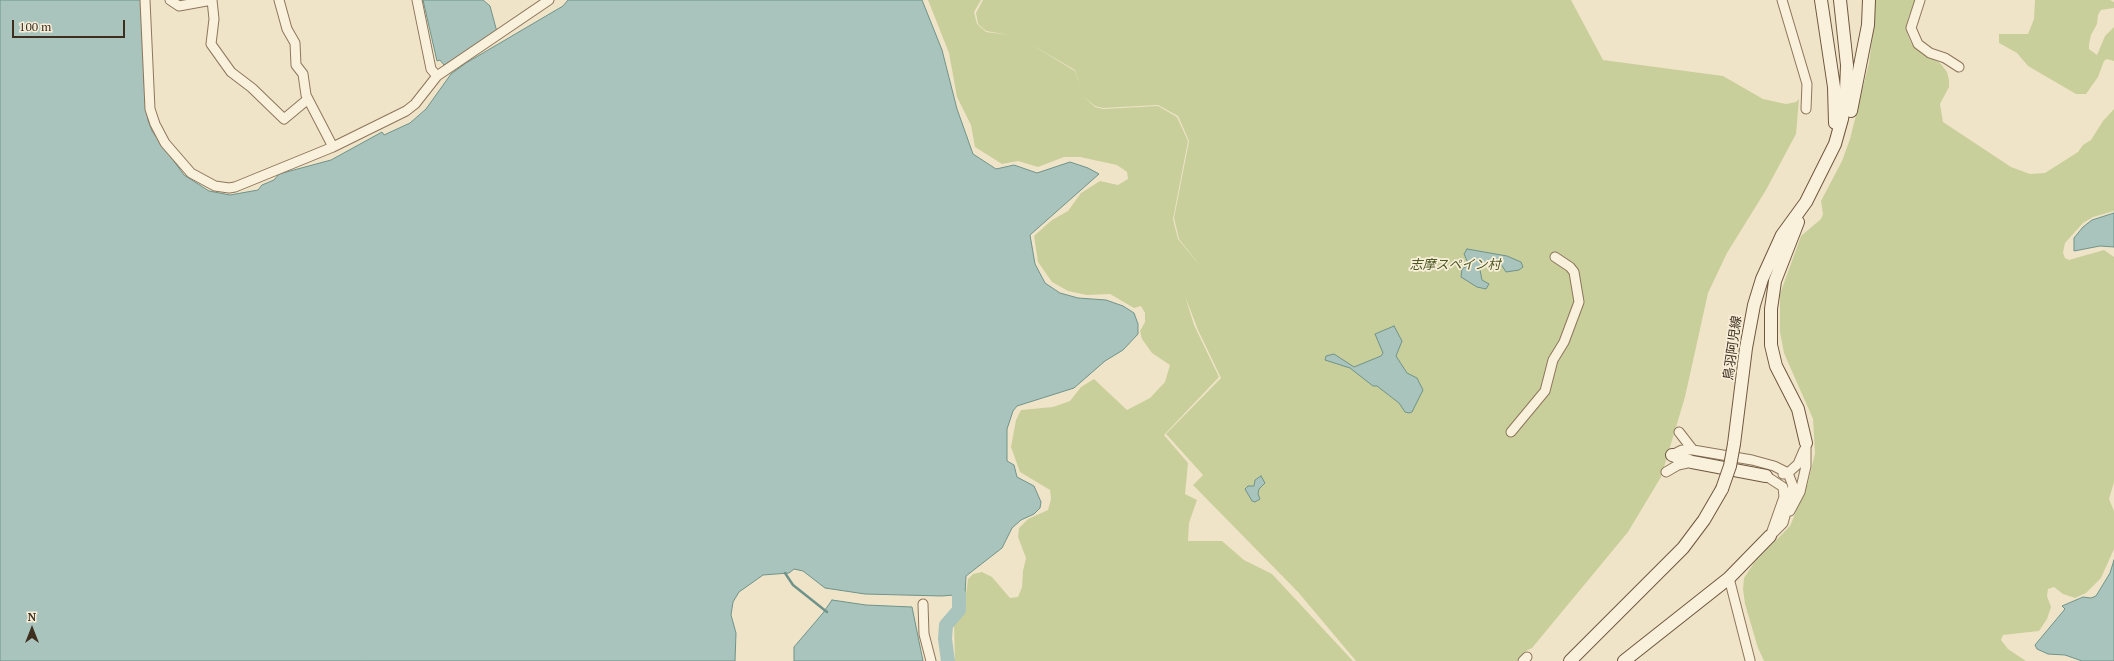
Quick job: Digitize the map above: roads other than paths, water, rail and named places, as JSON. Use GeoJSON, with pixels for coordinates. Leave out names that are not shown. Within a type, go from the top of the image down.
{"type":"FeatureCollection","features":[{"type":"Feature","properties":{"kind":"main road"},"geometry":{"type":"LineString","coordinates":[[1821,0],[1834,87],[1835,144]]}},
{"type":"Feature","properties":{"kind":"main road","name":"鳥羽阿児線"},"geometry":{"type":"LineString","coordinates":[[1570,661],[1683,548],[1704,520],[1722,488],[1730,466],[1734,444],[1746,348],[1756,298],[1770,258],[1782,235],[1806,202],[1835,144],[1842,119],[1846,91],[1847,64],[1840,0]]}},
{"type":"Feature","properties":{"kind":"main road"},"geometry":{"type":"LineString","coordinates":[[1835,144],[1847,125],[1868,25],[1869,0]]}},
{"type":"Feature","properties":{"kind":"main road"},"geometry":{"type":"LineString","coordinates":[[1806,202],[1775,281],[1771,316],[1771,345],[1776,366],[1798,409],[1806,443]]}},
{"type":"Feature","properties":{"kind":"main road"},"geometry":{"type":"LineString","coordinates":[[1672,455],[1692,462],[1766,476]]}},
{"type":"Feature","properties":{"kind":"main road"},"geometry":{"type":"LineString","coordinates":[[1624,661],[1729,578],[1770,536]]}},
{"type":"Feature","properties":{"kind":"street"},"geometry":{"type":"LineString","coordinates":[[145,0],[150,109],[152,118],[165,143],[191,173],[215,186],[235,187],[333,147],[411,108],[437,76],[539,9],[549,0]]}},
{"type":"Feature","properties":{"kind":"street"},"geometry":{"type":"LineString","coordinates":[[170,0],[179,6],[212,0],[214,18],[211,44],[231,72],[252,88],[284,119],[308,99]]}},
{"type":"Feature","properties":{"kind":"street"},"geometry":{"type":"LineString","coordinates":[[279,0],[286,29],[295,44],[296,65],[303,74],[308,99],[333,147]]}},
{"type":"Feature","properties":{"kind":"street"},"geometry":{"type":"LineString","coordinates":[[417,0],[431,69],[437,76]]}},
{"type":"Feature","properties":{"kind":"street"},"geometry":{"type":"LineString","coordinates":[[1782,0],[1807,84],[1806,109]]}},
{"type":"Feature","properties":{"kind":"street"},"geometry":{"type":"LineString","coordinates":[[1920,0],[1912,28],[1918,44],[1930,53],[1945,58],[1959,67]]}},
{"type":"Feature","properties":{"kind":"street"},"geometry":{"type":"LineString","coordinates":[[1511,432],[1545,391],[1553,360],[1564,342],[1579,302],[1578,285],[1574,272],[1570,267],[1555,257]]}},
{"type":"Feature","properties":{"kind":"street"},"geometry":{"type":"LineString","coordinates":[[1679,432],[1693,450]]}},
{"type":"Feature","properties":{"kind":"street"},"geometry":{"type":"LineString","coordinates":[[1766,476],[1788,473],[1798,464],[1806,443]]}},
{"type":"Feature","properties":{"kind":"street"},"geometry":{"type":"LineString","coordinates":[[1770,536],[1783,523],[1800,492],[1806,466],[1806,443]]}},
{"type":"Feature","properties":{"kind":"street"},"geometry":{"type":"LineString","coordinates":[[1672,455],[1682,450],[1693,450],[1752,460],[1774,466],[1788,473],[1793,486],[1783,523]]}},
{"type":"Feature","properties":{"kind":"street"},"geometry":{"type":"LineString","coordinates":[[1666,472],[1678,465],[1692,462]]}},
{"type":"Feature","properties":{"kind":"street"},"geometry":{"type":"LineString","coordinates":[[1766,476],[1783,487],[1784,497],[1770,536]]}},
{"type":"Feature","properties":{"kind":"street"},"geometry":{"type":"LineString","coordinates":[[1729,578],[1750,660]]}},
{"type":"Feature","properties":{"kind":"street"},"geometry":{"type":"LineString","coordinates":[[923,604],[924,634],[931,661]]}},
{"type":"Feature","properties":{"kind":"water"},"geometry":{"type":"Polygon","coordinates":[[[0,0],[141,0],[145,100],[148,120],[152,131],[184,175],[209,191],[230,195],[258,190],[262,185],[274,180],[279,174],[331,160],[382,132],[384,135],[410,123],[426,109],[451,74],[466,63],[563,6],[568,0],[922,0],[942,50],[957,109],[973,154],[996,169],[1014,165],[1037,173],[1070,162],[1088,168],[1099,174],[1030,235],[1035,264],[1045,283],[1060,293],[1078,298],[1106,300],[1123,306],[1134,313],[1138,324],[1138,334],[1123,350],[1105,361],[1074,388],[1017,406],[1013,411],[1007,429],[1007,461],[1014,465],[1017,477],[1034,486],[1041,502],[1040,508],[1034,514],[1021,520],[1012,528],[1002,548],[966,576],[965,594],[942,596],[865,594],[825,588],[803,571],[794,569],[789,573],[763,575],[739,592],[733,602],[731,615],[736,633],[735,661],[0,661],[0,0]]]}},
{"type":"Feature","properties":{"kind":"water"},"geometry":{"type":"Polygon","coordinates":[[[423,0],[483,0],[490,6],[497,32],[444,65],[440,60],[437,61],[423,0]]]}},
{"type":"Feature","properties":{"kind":"water"},"geometry":{"type":"Polygon","coordinates":[[[2114,213],[2114,247],[2100,246],[2074,251],[2074,238],[2083,227],[2092,220],[2114,213]]]}},
{"type":"Feature","properties":{"kind":"water"},"geometry":{"type":"Polygon","coordinates":[[[1467,249],[1507,256],[1521,262],[1523,267],[1519,270],[1506,272],[1499,261],[1488,260],[1480,270],[1482,280],[1489,284],[1486,289],[1477,287],[1461,277],[1462,269],[1467,266],[1468,263],[1464,254],[1467,249]]]}},
{"type":"Feature","properties":{"kind":"water"},"geometry":{"type":"Polygon","coordinates":[[[1394,326],[1402,341],[1396,356],[1407,373],[1417,378],[1423,390],[1412,412],[1409,413],[1405,412],[1399,403],[1377,386],[1373,386],[1350,368],[1325,360],[1326,356],[1334,354],[1354,367],[1381,356],[1383,353],[1375,334],[1394,326]]]}},
{"type":"Feature","properties":{"kind":"water"},"geometry":{"type":"Polygon","coordinates":[[[1261,476],[1265,483],[1259,489],[1258,494],[1260,499],[1255,502],[1252,501],[1245,489],[1248,486],[1254,486],[1255,480],[1261,476]]]}},
{"type":"Feature","properties":{"kind":"water"},"geometry":{"type":"Polygon","coordinates":[[[2114,560],[2114,661],[2082,661],[2065,655],[2048,654],[2037,649],[2035,645],[2065,609],[2062,606],[2083,597],[2091,598],[2096,596],[2110,573],[2114,560]]]}},
{"type":"Feature","properties":{"kind":"water"},"geometry":{"type":"Polygon","coordinates":[[[832,600],[866,605],[912,607],[923,661],[794,661],[794,647],[832,600]]]}},
{"type":"Feature","properties":{"kind":"waterway"},"geometry":{"type":"LineString","coordinates":[[785,573],[793,585],[827,612]]}},
{"type":"Feature","properties":{"kind":"waterway"},"geometry":{"type":"LineString","coordinates":[[948,661],[945,639],[946,625],[959,610],[959,595]]}},
{"type":"Feature","properties":{"kind":"park label","name":"志摩スペイン村"},"geometry":{"type":"Point","coordinates":[1455,265]}}]}
